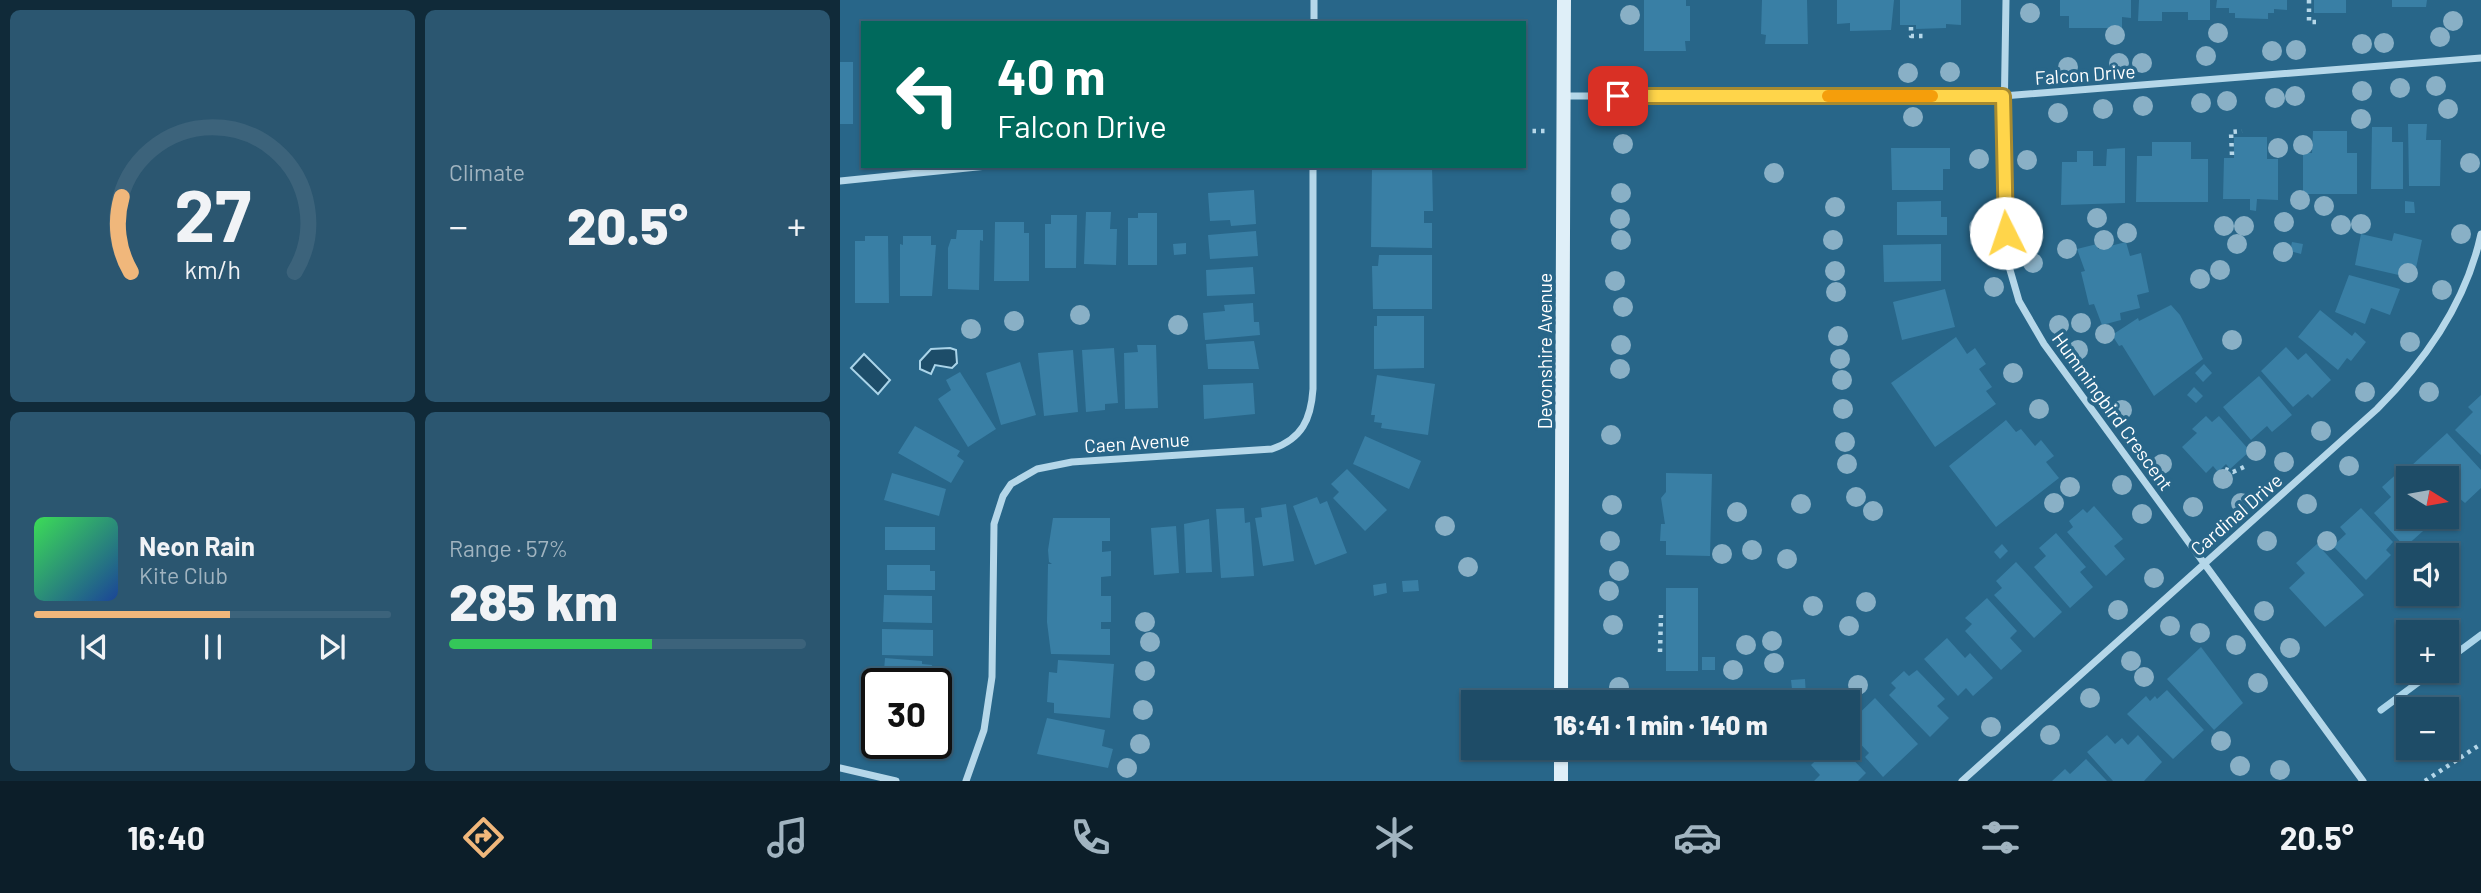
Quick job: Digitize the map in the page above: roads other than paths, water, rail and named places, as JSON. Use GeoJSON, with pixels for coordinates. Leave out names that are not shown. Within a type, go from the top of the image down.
{"type":"FeatureCollection","features":[{"type":"Feature","properties":{"kind":"main road","name":"Devonshire Avenue"},"geometry":{"type":"LineString","coordinates":[[1561,690],[1564,0]]}},
{"type":"Feature","properties":{"kind":"main road"},"geometry":{"type":"LineString","coordinates":[[1561,760],[1561,781]]}},
{"type":"Feature","properties":{"kind":"street"},"geometry":{"type":"LineString","coordinates":[[1314,0],[1314,21]]}},
{"type":"Feature","properties":{"kind":"street","name":"Hummingbird Crescent"},"geometry":{"type":"LineString","coordinates":[[2006,0],[2003,96],[2008,263],[2019,301],[2044,344],[2363,781]]}},
{"type":"Feature","properties":{"kind":"street","name":"Falcon Drive"},"geometry":{"type":"LineString","coordinates":[[1565,96],[2003,96],[2481,58]]}},
{"type":"Feature","properties":{"kind":"street"},"geometry":{"type":"LineString","coordinates":[[840,181],[967,168]]}},
{"type":"Feature","properties":{"kind":"street","name":"Caen Avenue"},"geometry":{"type":"LineString","coordinates":[[966,781],[984,730],[992,677],[994,524],[1003,496],[1011,484],[1037,469],[1072,461],[1272,449],[1294,438],[1303,429],[1312,404],[1313,389],[1313,168]]}},
{"type":"Feature","properties":{"kind":"street","name":"Cardinal Drive"},"geometry":{"type":"LineString","coordinates":[[1962,781],[2377,410],[2418,367],[2457,305],[2481,234]]}},
{"type":"Feature","properties":{"kind":"street"},"geometry":{"type":"LineString","coordinates":[[840,768],[895,781]]}},
{"type":"Feature","properties":{"kind":"water"},"geometry":{"type":"Polygon","coordinates":[[[931,349],[956,350],[957,363],[952,368],[935,365],[931,374],[920,369],[920,361],[931,349]]]}},
{"type":"Feature","properties":{"kind":"water"},"geometry":{"type":"Polygon","coordinates":[[[864,354],[890,380],[878,394],[851,368],[864,354]]]}},
{"type":"Feature","properties":{"kind":"waterway"},"geometry":{"type":"LineString","coordinates":[[2459,651],[2481,635]]}},
{"type":"Feature","properties":{"kind":"waterway"},"geometry":{"type":"LineString","coordinates":[[2381,710],[2417,683]]}}]}
